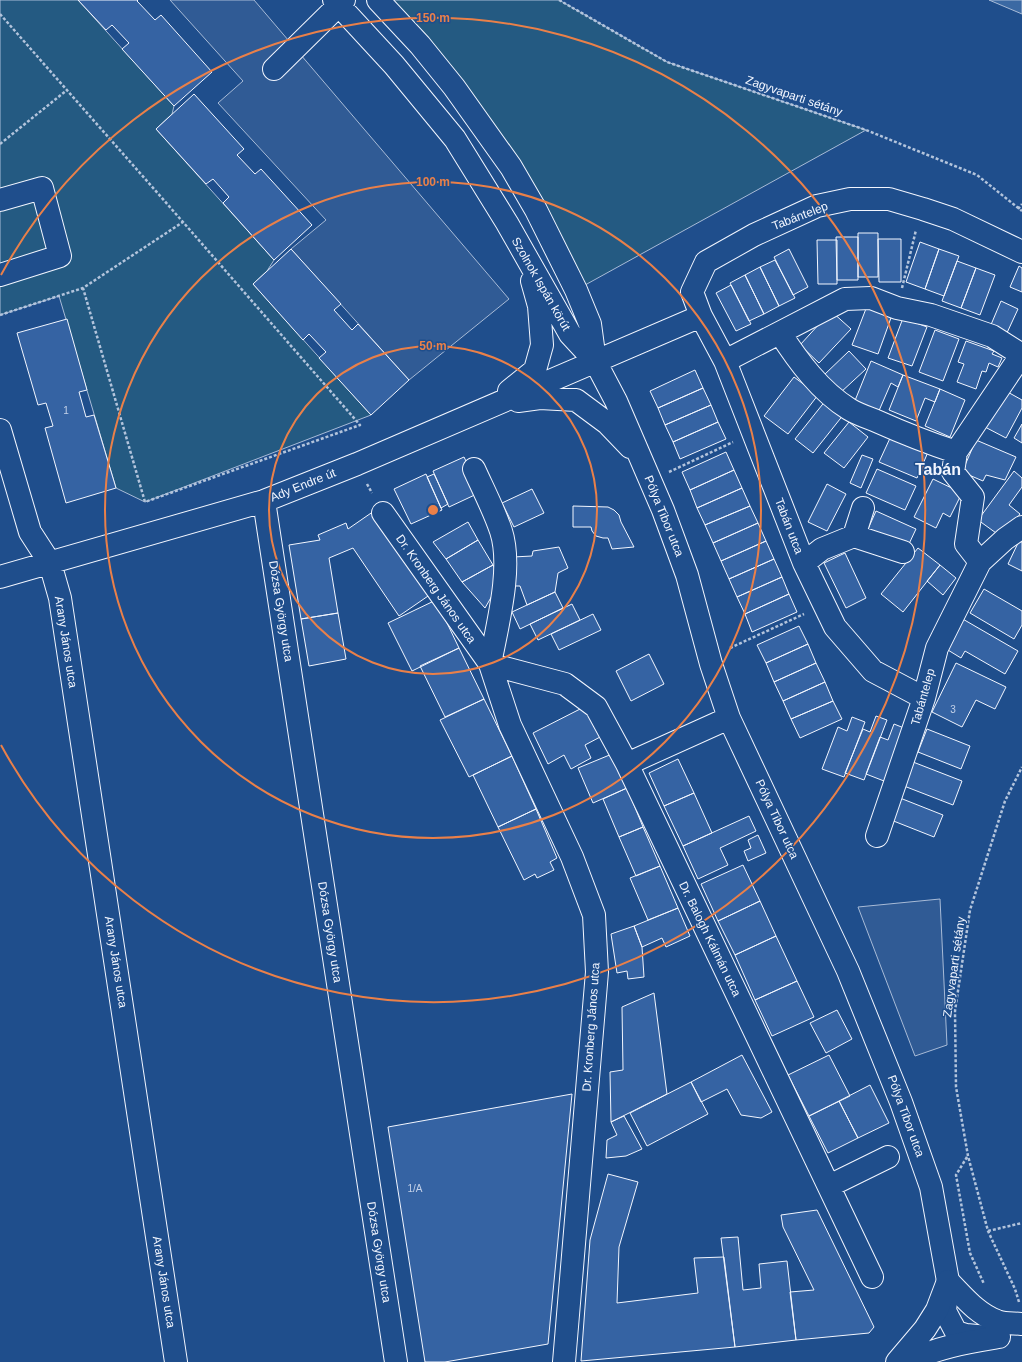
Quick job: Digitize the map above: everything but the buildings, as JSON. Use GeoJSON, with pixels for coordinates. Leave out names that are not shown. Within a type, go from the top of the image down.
{"type":"FeatureCollection","features":[{"type":"Feature","properties":{"kind":"street","name":"Szolnok Ispán körút"},"geometry":{"type":"LineString","coordinates":[[378,0],[420,45],[454,87],[511,167],[536,210],[576,290],[590,324],[595,361]]}},
{"type":"Feature","properties":{"kind":"street","name":"Szolnok Ispán körút"},"geometry":{"type":"LineString","coordinates":[[339,2],[394,65],[455,139],[507,223],[527,261],[570,334],[595,361]]}},
{"type":"Feature","properties":{"kind":"street"},"geometry":{"type":"LineString","coordinates":[[274,69],[339,2]]}},
{"type":"Feature","properties":{"kind":"street"},"geometry":{"type":"LineString","coordinates":[[0,200],[42,188],[60,256],[0,275]]}},
{"type":"Feature","properties":{"kind":"street","name":"Tabántelep"},"geometry":{"type":"LineString","coordinates":[[701,316],[692,292],[706,262],[754,234],[817,206],[850,199],[889,199],[923,209],[953,219],[1022,252]]}},
{"type":"Feature","properties":{"kind":"street"},"geometry":{"type":"LineString","coordinates":[[490,407],[535,370],[542,345],[539,306],[527,261]]}},
{"type":"Feature","properties":{"kind":"street"},"geometry":{"type":"LineString","coordinates":[[725,361],[845,299],[871,298],[897,308],[931,316],[992,336],[1022,355],[956,452],[953,472],[973,497],[966,544],[980,562]]}},
{"type":"Feature","properties":{"kind":"street","name":"Ady Endre út"},"geometry":{"type":"LineString","coordinates":[[0,577],[264,501],[357,464],[701,316]]}},
{"type":"Feature","properties":{"kind":"street","name":"Tabán utca"},"geometry":{"type":"LineString","coordinates":[[701,316],[725,361],[804,563],[835,628],[873,671],[924,698]]}},
{"type":"Feature","properties":{"kind":"street"},"geometry":{"type":"LineString","coordinates":[[780,333],[798,361],[828,393],[849,409],[904,433],[956,452]]}},
{"type":"Feature","properties":{"kind":"street","name":"Pólya Tibor utca"},"geometry":{"type":"LineString","coordinates":[[595,361],[616,401],[663,510],[687,574],[729,718],[848,971],[901,1102],[932,1187],[948,1281],[960,1316],[944,1350]]}},
{"type":"Feature","properties":{"kind":"street"},"geometry":{"type":"LineString","coordinates":[[490,407],[540,398],[576,400],[607,423],[641,459]]}},
{"type":"Feature","properties":{"kind":"street","name":"Arany János utca"},"geometry":{"type":"LineString","coordinates":[[0,430],[30,532],[50,563],[60,598],[176,1362]]}},
{"type":"Feature","properties":{"kind":"street","name":"Dr. Kronberg János utca"},"geometry":{"type":"LineString","coordinates":[[474,469],[501,532],[505,555],[502,604],[490,664]]}},
{"type":"Feature","properties":{"kind":"street","name":"Dózsa György utca"},"geometry":{"type":"LineString","coordinates":[[264,501],[396,1362]]}},
{"type":"Feature","properties":{"kind":"street"},"geometry":{"type":"LineString","coordinates":[[854,536],[863,508]]}},
{"type":"Feature","properties":{"kind":"street","name":"Dr. Kronberg János utca"},"geometry":{"type":"LineString","coordinates":[[383,513],[490,664],[510,725],[572,857],[594,915],[597,972],[564,1362]]}},
{"type":"Feature","properties":{"kind":"street","name":"Tabántelep"},"geometry":{"type":"LineString","coordinates":[[877,836],[924,698],[937,648],[980,562],[1005,539],[1022,527]]}},
{"type":"Feature","properties":{"kind":"street"},"geometry":{"type":"LineString","coordinates":[[804,563],[822,549],[854,536],[903,552]]}},
{"type":"Feature","properties":{"kind":"street","name":"Dr. Balogh Kálmán utca"},"geometry":{"type":"LineString","coordinates":[[490,664],[566,684],[596,707],[627,764],[872,1277]]}},
{"type":"Feature","properties":{"kind":"street"},"geometry":{"type":"LineString","coordinates":[[627,764],[729,718]]}},
{"type":"Feature","properties":{"kind":"street"},"geometry":{"type":"LineString","coordinates":[[829,1186],[888,1157]]}},
{"type":"Feature","properties":{"kind":"street"},"geometry":{"type":"LineString","coordinates":[[897,1362],[925,1329],[937,1310],[948,1281],[982,1314],[998,1321],[1022,1324]]}},
{"type":"Feature","properties":{"kind":"street"},"geometry":{"type":"LineString","coordinates":[[909,1362],[916,1358],[998,1337],[1022,1329]]}},
{"type":"Feature","properties":{"kind":"street"},"geometry":{"type":"LineString","coordinates":[[944,1350],[966,1335],[998,1337]]}},
{"type":"Feature","properties":{"kind":"path","name":"Zagyvaparti sétány"},"geometry":{"type":"LineString","coordinates":[[559,0],[667,62],[866,130],[976,175],[1022,211]]}},
{"type":"Feature","properties":{"kind":"path"},"geometry":{"type":"LineString","coordinates":[[0,14],[360,426],[145,502],[83,288]]}},
{"type":"Feature","properties":{"kind":"path"},"geometry":{"type":"LineString","coordinates":[[0,144],[67,90]]}},
{"type":"Feature","properties":{"kind":"path"},"geometry":{"type":"LineString","coordinates":[[1018,208],[1022,204]]}},
{"type":"Feature","properties":{"kind":"path"},"geometry":{"type":"LineString","coordinates":[[897,308],[923,209]]}},
{"type":"Feature","properties":{"kind":"path"},"geometry":{"type":"LineString","coordinates":[[0,315],[83,288],[183,222]]}},
{"type":"Feature","properties":{"kind":"path"},"geometry":{"type":"LineString","coordinates":[[651,481],[753,433]]}},
{"type":"Feature","properties":{"kind":"path"},"geometry":{"type":"LineString","coordinates":[[357,464],[383,513]]}},
{"type":"Feature","properties":{"kind":"path"},"geometry":{"type":"LineString","coordinates":[[710,657],[824,605]]}},
{"type":"Feature","properties":{"kind":"path","name":"Zagyvaparti sétány"},"geometry":{"type":"LineString","coordinates":[[1019,1302],[1015,1289],[988,1231],[968,1156],[956,1087],[955,1011],[970,910],[1005,801],[1022,767]]}},
{"type":"Feature","properties":{"kind":"path"},"geometry":{"type":"LineString","coordinates":[[968,1156],[956,1175],[970,1253],[987,1291]]}},
{"type":"Feature","properties":{"kind":"path"},"geometry":{"type":"LineString","coordinates":[[988,1231],[1022,1223]]}},
{"type":"Feature","properties":{"kind":"shaded area"},"geometry":{"type":"Polygon","coordinates":[[[0,0],[78,0],[174,106],[172,114],[156,129],[274,260],[267,271],[253,284],[371,415],[145,502],[116,488],[59,296],[0,315],[0,0]]]}},
{"type":"Feature","properties":{"kind":"shaded area"},"geometry":{"type":"Polygon","coordinates":[[[170,0],[254,0],[509,299],[409,380],[291,249],[326,220],[218,103],[243,81],[170,0]]]}},
{"type":"Feature","properties":{"kind":"shaded area"},"geometry":{"type":"Polygon","coordinates":[[[378,0],[559,0],[667,62],[866,130],[576,290],[536,210],[378,0]]]}},
{"type":"Feature","properties":{"kind":"shaded area"},"geometry":{"type":"Polygon","coordinates":[[[989,0],[1022,0],[1022,14],[989,0]]]}},
{"type":"Feature","properties":{"kind":"shaded area"},"geometry":{"type":"Polygon","coordinates":[[[940,899],[947,1045],[915,1056],[858,907],[940,899]]]}},
{"type":"Feature","properties":{"kind":"district","name":"Tabán"},"geometry":{"type":"Point","coordinates":[938,469]}}]}
